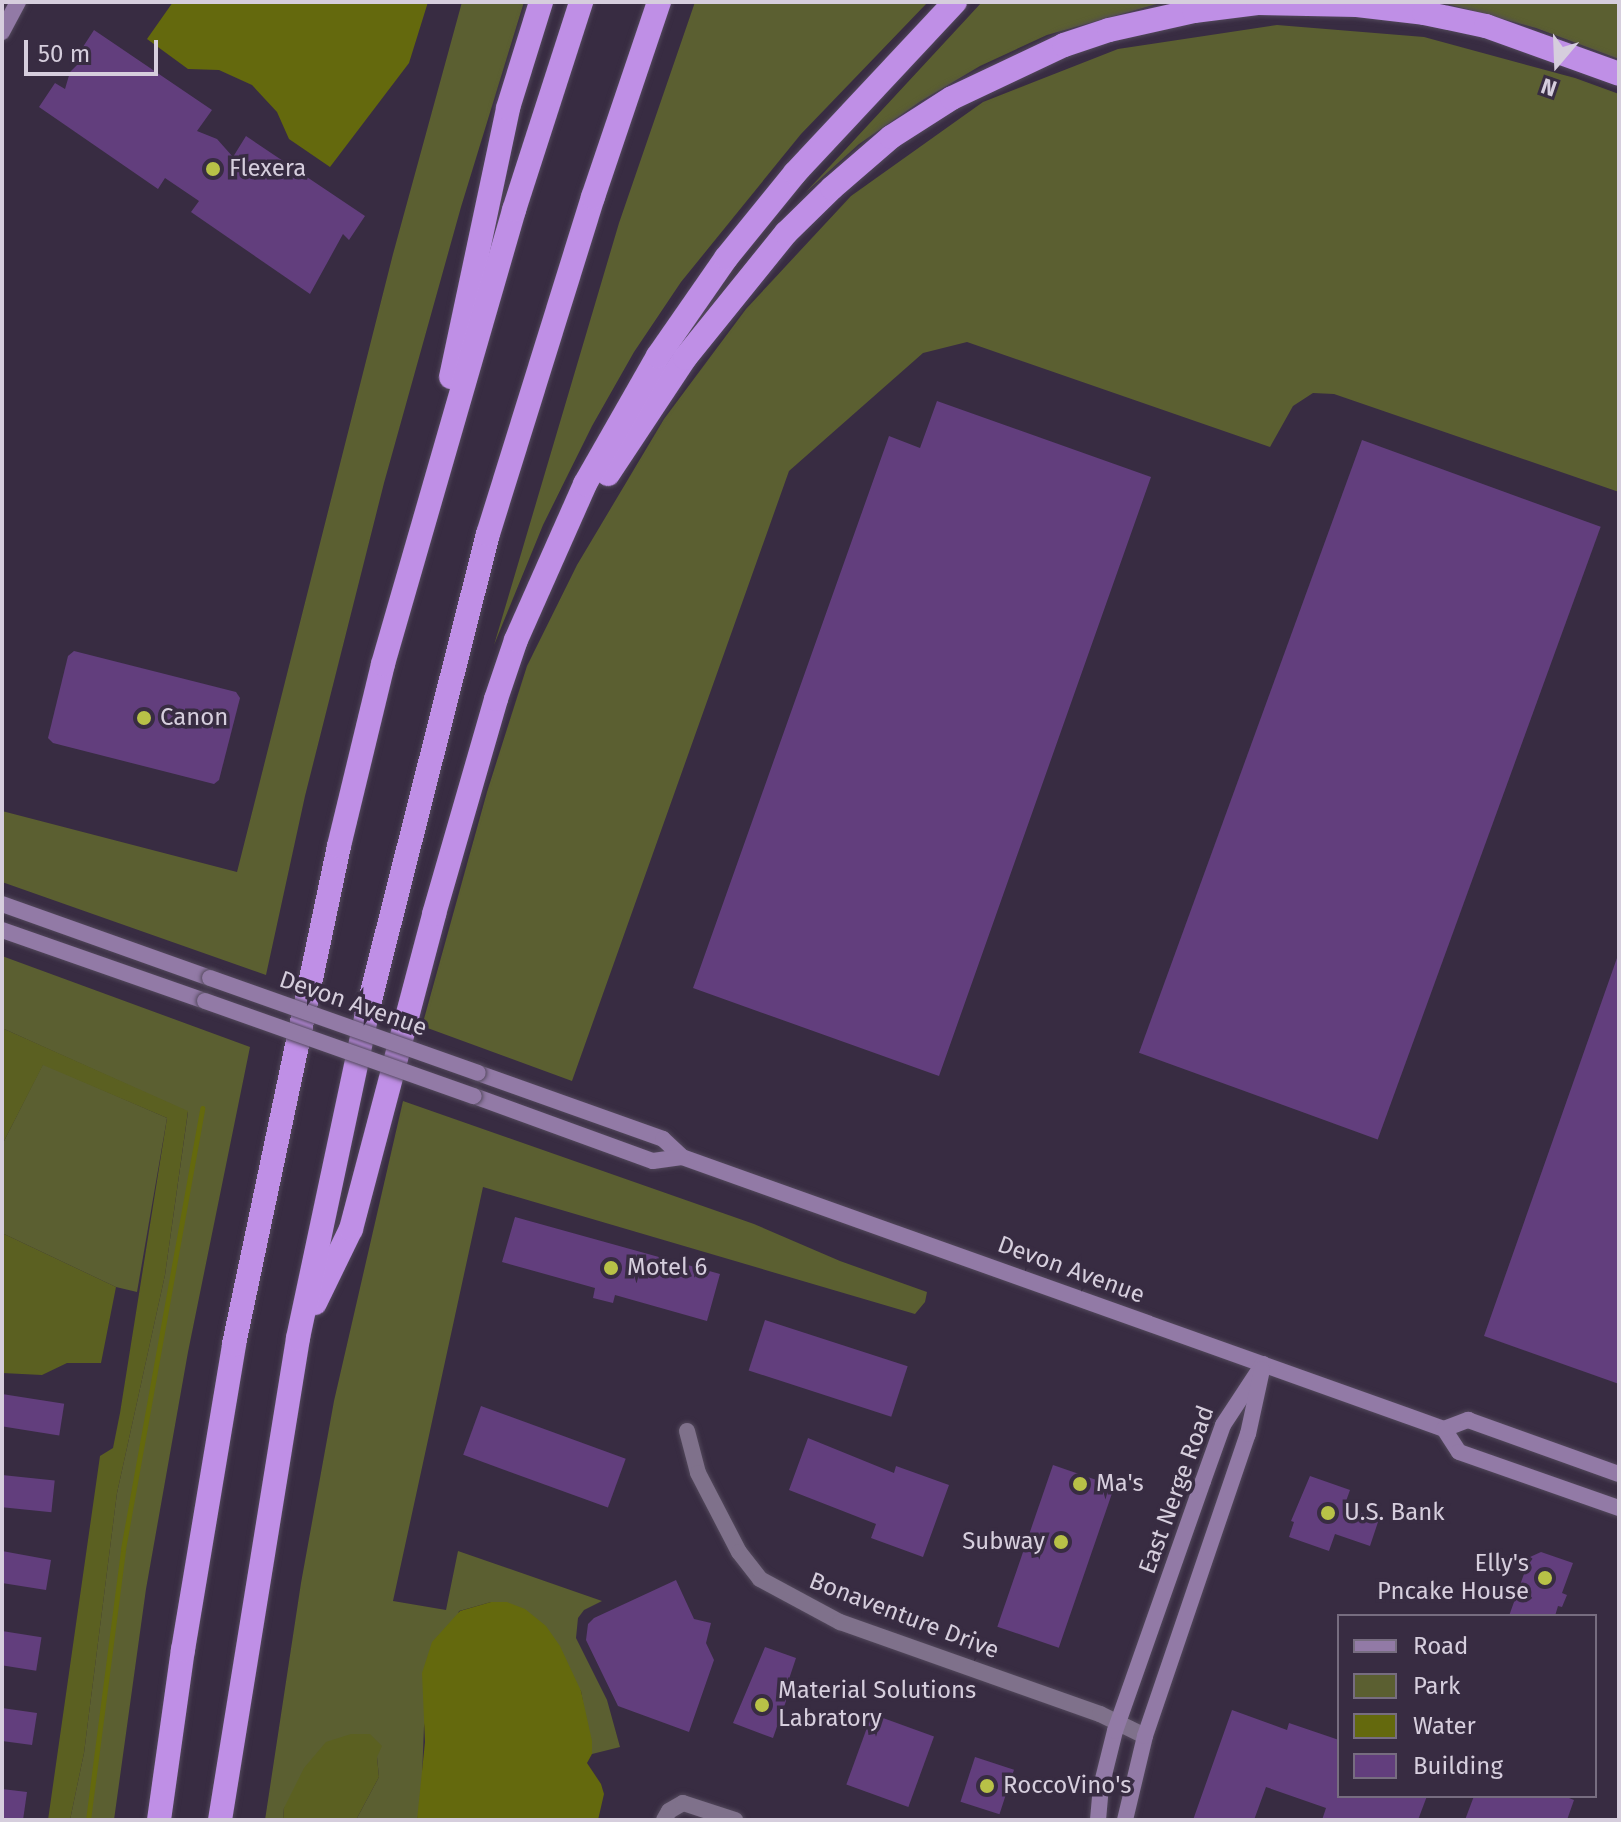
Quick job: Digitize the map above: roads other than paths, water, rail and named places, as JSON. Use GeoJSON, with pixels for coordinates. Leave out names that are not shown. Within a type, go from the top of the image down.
{"type":"FeatureCollection","features":[{"type":"Feature","properties":{"kind":"highway"},"geometry":{"type":"LineString","coordinates":[[407,581],[508,108],[541,2]]}},
{"type":"Feature","properties":{"kind":"highway"},"geometry":{"type":"LineString","coordinates":[[159,1820],[183,1650],[250,1262],[339,846],[407,581],[514,210],[581,2]]}},
{"type":"Feature","properties":{"kind":"highway"},"geometry":{"type":"LineString","coordinates":[[220,1820],[298,1338],[367,1012],[488,534],[593,197],[659,2]]}},
{"type":"Feature","properties":{"kind":"highway"},"geometry":{"type":"LineString","coordinates":[[298,1338],[351,1229],[434,914],[516,640],[585,484],[658,356],[726,258],[795,173],[955,2]]}},
{"type":"Feature","properties":{"kind":"highway"},"geometry":{"type":"LineString","coordinates":[[516,640],[625,446],[685,358],[739,289],[786,233],[832,188],[891,137],[965,92],[1028,60],[1109,30],[1194,11],[1258,3],[1357,5],[1424,13],[1486,26],[1619,74]]}},
{"type":"Feature","properties":{"kind":"main road"},"geometry":{"type":"LineString","coordinates":[[2,32],[18,2]]}},
{"type":"Feature","properties":{"kind":"main road","name":"Devon Avenue"},"geometry":{"type":"LineString","coordinates":[[2,904],[663,1139],[682,1157],[1444,1429],[1459,1452],[1619,1508]]}},
{"type":"Feature","properties":{"kind":"main road","name":"Devon Avenue"},"geometry":{"type":"LineString","coordinates":[[2,930],[653,1161],[682,1157]]}},
{"type":"Feature","properties":{"kind":"main road","name":"East Nerge Road"},"geometry":{"type":"LineString","coordinates":[[1098,1820],[1107,1762],[1118,1724],[1223,1425],[1263,1364]]}},
{"type":"Feature","properties":{"kind":"main road","name":"East Nerge Road"},"geometry":{"type":"LineString","coordinates":[[1125,1820],[1145,1736],[1248,1434],[1263,1364]]}},
{"type":"Feature","properties":{"kind":"main road","name":"Devon Avenue"},"geometry":{"type":"LineString","coordinates":[[1444,1429],[1468,1420],[1619,1474]]}},
{"type":"Feature","properties":{"kind":"street","name":"Bonaventure Drive"},"geometry":{"type":"LineString","coordinates":[[687,1431],[698,1473],[739,1552],[760,1579],[840,1622],[1100,1714],[1145,1736]]}},
{"type":"Feature","properties":{"kind":"street"},"geometry":{"type":"LineString","coordinates":[[664,1820],[669,1811],[683,1803],[735,1820]]}},
{"type":"Feature","properties":{"kind":"water"},"geometry":{"type":"Polygon","coordinates":[[[173,2],[428,2],[409,63],[330,167],[289,139],[277,112],[252,85],[219,70],[188,69],[147,39],[173,2]]]}},
{"type":"Feature","properties":{"kind":"water"},"geometry":{"type":"Polygon","coordinates":[[[491,1602],[507,1602],[525,1609],[546,1626],[560,1646],[581,1691],[592,1741],[592,1754],[587,1763],[604,1794],[598,1820],[417,1820],[425,1742],[422,1673],[432,1642],[460,1611],[491,1602]]]}},
{"type":"Feature","properties":{"kind":"waterway"},"geometry":{"type":"LineString","coordinates":[[88,1820],[123,1549],[202,1108]]}},
{"type":"Feature","properties":{"kind":"place","name":"Flexera"},"geometry":{"type":"Point","coordinates":[213,169]}},
{"type":"Feature","properties":{"kind":"place","name":"Canon"},"geometry":{"type":"Point","coordinates":[144,718]}},
{"type":"Feature","properties":{"kind":"place","name":"Motel 6"},"geometry":{"type":"Point","coordinates":[611,1268]}},
{"type":"Feature","properties":{"kind":"place","name":"Ma's"},"geometry":{"type":"Point","coordinates":[1080,1484]}},
{"type":"Feature","properties":{"kind":"place","name":"U.S. Bank"},"geometry":{"type":"Point","coordinates":[1328,1513]}},
{"type":"Feature","properties":{"kind":"place","name":"Subway"},"geometry":{"type":"Point","coordinates":[1061,1542]}},
{"type":"Feature","properties":{"kind":"place","name":"Elly's Pncake House"},"geometry":{"type":"Point","coordinates":[1545,1578]}},
{"type":"Feature","properties":{"kind":"place","name":"Material Solutions Labratory"},"geometry":{"type":"Point","coordinates":[762,1705]}},
{"type":"Feature","properties":{"kind":"place","name":"RoccoVino's"},"geometry":{"type":"Point","coordinates":[987,1786]}}]}
